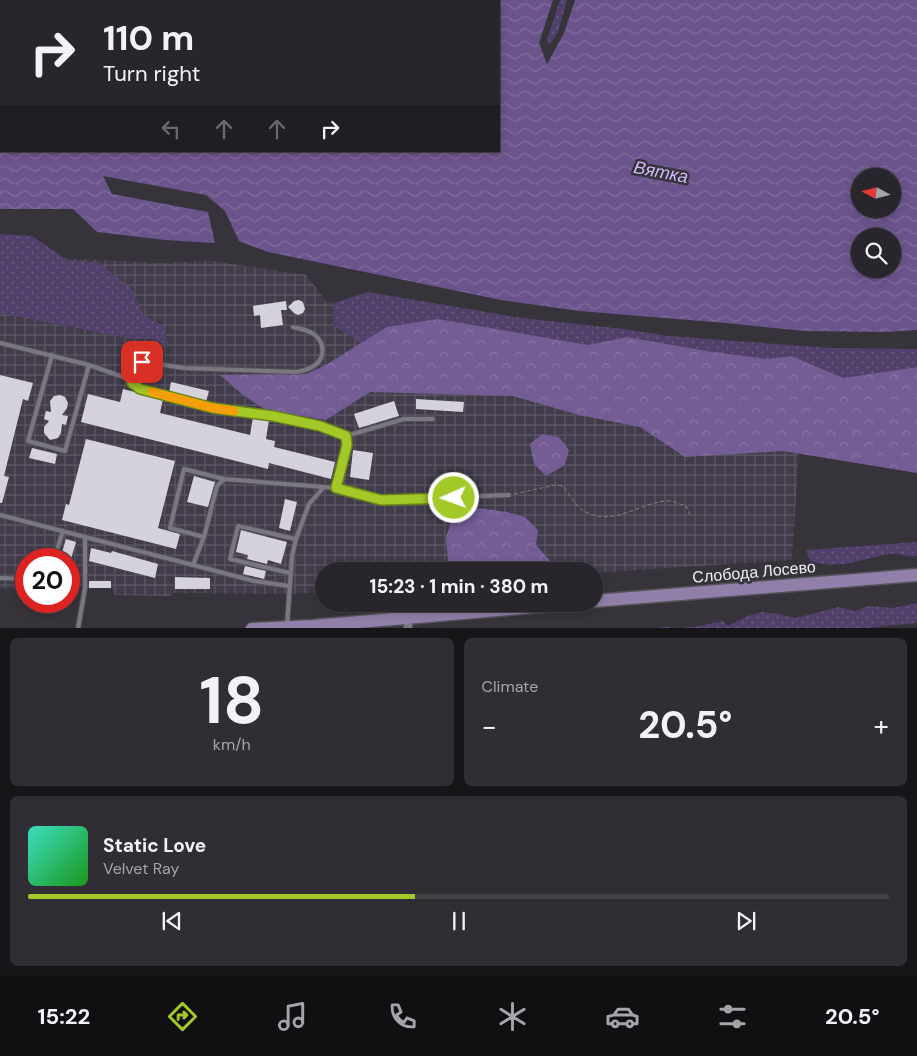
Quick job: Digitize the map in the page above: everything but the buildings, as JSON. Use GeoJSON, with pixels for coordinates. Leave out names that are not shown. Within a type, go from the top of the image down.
{"type":"FeatureCollection","features":[{"type":"Feature","properties":{"kind":"main road","name":"Слобода Лосево"},"geometry":{"type":"LineString","coordinates":[[603,600],[917,575]]}},
{"type":"Feature","properties":{"kind":"main road"},"geometry":{"type":"LineString","coordinates":[[252,628],[408,623],[499,612]]}},
{"type":"Feature","properties":{"kind":"lane"},"geometry":{"type":"LineString","coordinates":[[132,383],[142,362],[185,368],[296,372],[306,370],[316,365],[323,355],[322,344],[316,336],[306,330],[293,327]]}},
{"type":"Feature","properties":{"kind":"lane"},"geometry":{"type":"LineString","coordinates":[[0,343],[89,365],[126,378],[140,389],[213,408],[273,416],[311,424],[346,436],[404,418],[432,419]]}},
{"type":"Feature","properties":{"kind":"lane"},"geometry":{"type":"LineString","coordinates":[[52,356],[28,441],[65,451],[89,365]]}},
{"type":"Feature","properties":{"kind":"lane"},"geometry":{"type":"LineString","coordinates":[[336,488],[347,445],[346,436]]}},
{"type":"Feature","properties":{"kind":"lane"},"geometry":{"type":"LineString","coordinates":[[204,537],[170,528],[184,469],[224,479],[336,488],[381,500],[509,495]]}},
{"type":"Feature","properties":{"kind":"lane"},"geometry":{"type":"LineString","coordinates":[[193,565],[204,537],[217,486],[224,479]]}},
{"type":"Feature","properties":{"kind":"lane"},"geometry":{"type":"LineString","coordinates":[[287,628],[290,573],[296,539],[309,504],[324,487]]}},
{"type":"Feature","properties":{"kind":"lane"},"geometry":{"type":"LineString","coordinates":[[0,514],[254,581],[289,586]]}},
{"type":"Feature","properties":{"kind":"lane"},"geometry":{"type":"LineString","coordinates":[[290,573],[230,559],[238,526],[296,539]]}},
{"type":"Feature","properties":{"kind":"lane"},"geometry":{"type":"LineString","coordinates":[[58,548],[63,531]]}},
{"type":"Feature","properties":{"kind":"lane"},"geometry":{"type":"LineString","coordinates":[[78,628],[85,588],[85,537]]}},
{"type":"Feature","properties":{"kind":"lane"},"geometry":{"type":"LineString","coordinates":[[0,578],[15,579]]}},
{"type":"Feature","properties":{"kind":"path"},"geometry":{"type":"LineString","coordinates":[[509,495],[555,485],[563,486],[580,510],[595,516],[610,517],[658,502],[672,501],[686,506],[691,517]]}},
{"type":"Feature","properties":{"kind":"shaded area"},"geometry":{"type":"Polygon","coordinates":[[[560,0],[567,0],[558,32],[549,45],[547,40],[560,0]]]}},
{"type":"Feature","properties":{"kind":"shaded area"},"geometry":{"type":"Polygon","coordinates":[[[0,234],[32,236],[67,260],[100,263],[131,289],[144,316],[164,326],[168,345],[149,339],[132,339],[0,313],[0,234]]]}},
{"type":"Feature","properties":{"kind":"shaded area"},"geometry":{"type":"Polygon","coordinates":[[[0,255],[159,263],[212,261],[307,275],[326,302],[804,367],[792,560],[603,572],[603,562],[315,562],[315,593],[174,593],[169,596],[115,595],[111,588],[80,587],[80,548],[15,548],[15,589],[0,588],[0,255]]]}},
{"type":"Feature","properties":{"kind":"shaded area"},"geometry":{"type":"Polygon","coordinates":[[[368,292],[522,318],[669,336],[831,348],[917,349],[917,367],[843,378],[792,356],[767,359],[627,337],[588,345],[563,341],[387,327],[361,344],[333,325],[334,303],[368,292]]]}},
{"type":"Feature","properties":{"kind":"shaded area"},"geometry":{"type":"Polygon","coordinates":[[[917,542],[917,556],[890,554],[851,563],[832,565],[810,561],[806,550],[917,542]]]}},
{"type":"Feature","properties":{"kind":"shaded area"},"geometry":{"type":"Polygon","coordinates":[[[917,603],[917,623],[867,628],[678,628],[723,621],[728,626],[761,612],[796,618],[838,607],[855,611],[869,606],[893,608],[917,603]]]}},
{"type":"Feature","properties":{"kind":"green space"},"geometry":{"type":"Polygon","coordinates":[[[438,319],[588,345],[627,337],[767,359],[792,356],[843,378],[917,367],[917,473],[783,451],[685,457],[640,427],[579,415],[513,396],[370,392],[326,420],[266,410],[243,395],[220,375],[306,374],[324,366],[387,327],[438,319]]]}},
{"type":"Feature","properties":{"kind":"green space"},"geometry":{"type":"Polygon","coordinates":[[[542,434],[559,437],[569,450],[565,465],[546,476],[534,464],[530,444],[542,434]]]}},
{"type":"Feature","properties":{"kind":"green space"},"geometry":{"type":"Polygon","coordinates":[[[478,508],[507,512],[525,517],[538,530],[536,545],[551,562],[450,562],[448,561],[446,538],[453,515],[478,508]]]}},
{"type":"Feature","properties":{"kind":"water","name":"Вятка"},"geometry":{"type":"Polygon","coordinates":[[[500,0],[553,0],[539,43],[547,64],[564,33],[575,0],[917,0],[917,330],[884,332],[804,331],[579,311],[501,300],[268,252],[239,241],[225,211],[206,195],[103,176],[112,194],[208,212],[215,243],[165,240],[97,232],[73,209],[0,209],[0,152],[500,152],[500,0]]]}},
{"type":"Feature","properties":{"kind":"slow traffic"},"geometry":{"type":"LineString","coordinates":[[152,392],[213,408],[234,411]]}},
{"type":"Feature","properties":{"kind":"route"},"geometry":{"type":"LineString","coordinates":[[142,362],[132,383],[140,389],[213,408],[273,416],[320,426],[346,436],[347,445],[336,488],[381,500],[454,498]]}}]}
